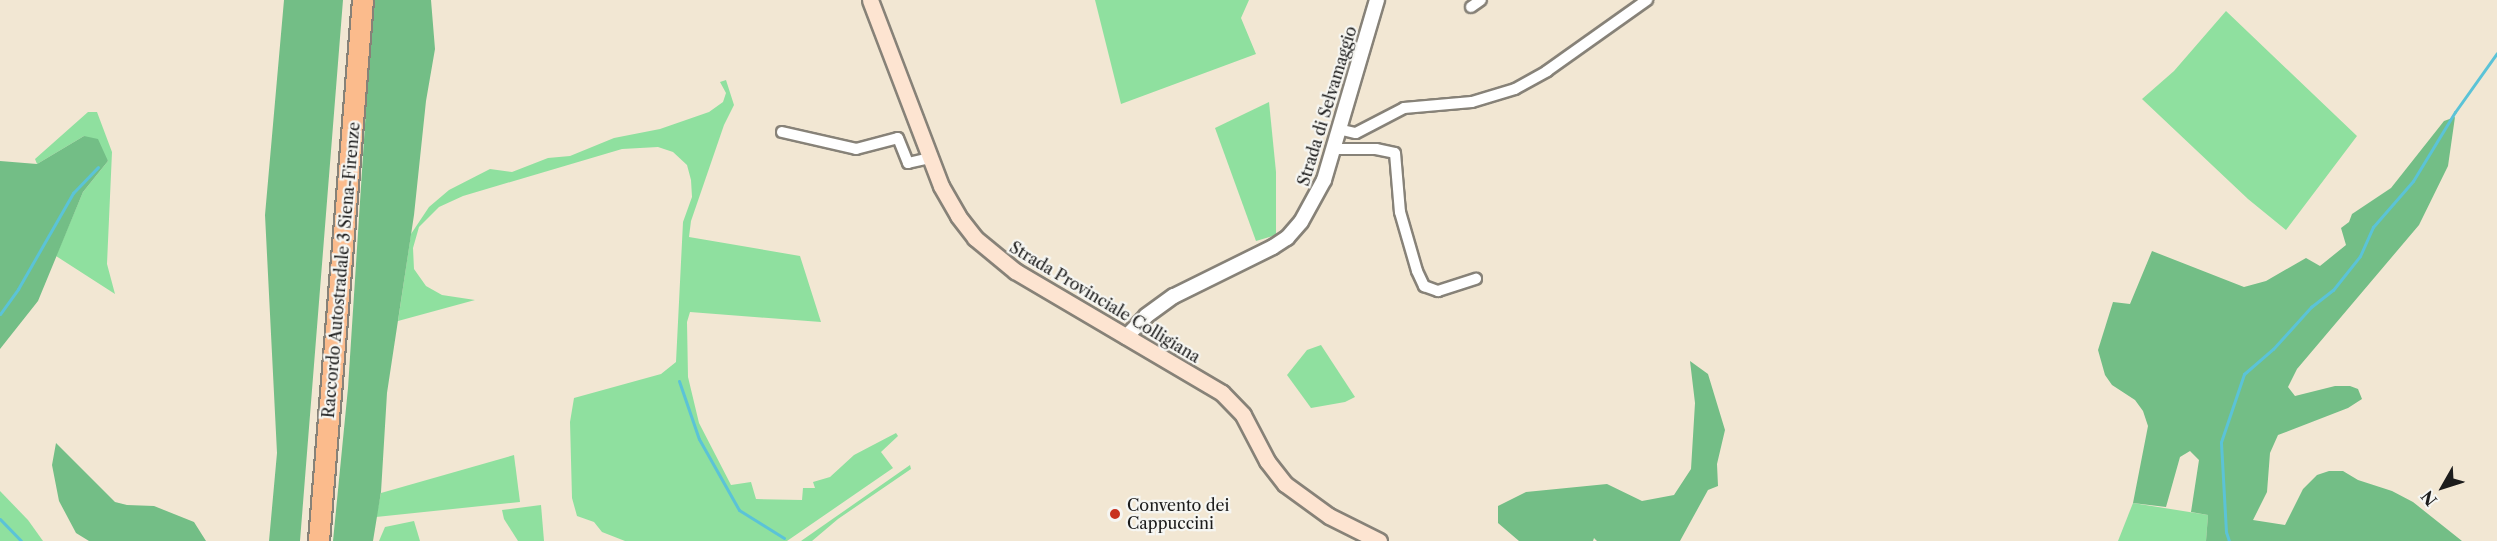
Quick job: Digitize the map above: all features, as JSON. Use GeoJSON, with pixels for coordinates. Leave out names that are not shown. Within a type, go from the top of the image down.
{"type":"FeatureCollection","features":[{"type":"Feature","properties":{"kind":"highway","name":"Raccordo Autostradale 3 Siena-Firenze"},"geometry":{"type":"LineString","coordinates":[[309,541],[352,0]]}},
{"type":"Feature","properties":{"kind":"highway","name":"Raccordo Autostradale 3 Siena-Firenze"},"geometry":{"type":"LineString","coordinates":[[320,541],[363,0]]}},
{"type":"Feature","properties":{"kind":"main road","name":"Strada Provinciale Colligiana"},"geometry":{"type":"LineString","coordinates":[[870,0],[929,158],[958,216],[989,252],[1015,271],[1227,398],[1243,415],[1267,461],[1285,484],[1329,516],[1379,541]]}},
{"type":"Feature","properties":{"kind":"street","name":"Strada di Selvamaggio"},"geometry":{"type":"LineString","coordinates":[[1126,337],[1153,311],[1182,290],[1265,252],[1287,238],[1316,198],[1333,149],[1377,0]]}},
{"type":"Feature","properties":{"kind":"street"},"geometry":{"type":"LineString","coordinates":[[1471,7],[1481,0]]}},
{"type":"Feature","properties":{"kind":"street"},"geometry":{"type":"LineString","coordinates":[[1338,129],[1356,133],[1404,108],[1472,102],[1515,89],[1547,71],[1647,0]]}},
{"type":"Feature","properties":{"kind":"street"},"geometry":{"type":"LineString","coordinates":[[782,132],[856,149],[898,138],[908,164],[929,158]]}},
{"type":"Feature","properties":{"kind":"street"},"geometry":{"type":"LineString","coordinates":[[1333,149],[1376,149],[1395,153],[1400,212],[1417,271],[1426,288],[1438,291],[1476,279]]}},
{"type":"Feature","properties":{"kind":"green space"},"geometry":{"type":"Polygon","coordinates":[[[284,0],[343,0],[300,541],[269,541],[277,453],[265,215],[284,0]]]}},
{"type":"Feature","properties":{"kind":"green space"},"geometry":{"type":"Polygon","coordinates":[[[373,0],[431,0],[435,49],[426,101],[414,215],[387,393],[381,492],[373,541],[333,541],[348,388],[373,0]]]}},
{"type":"Feature","properties":{"kind":"green space"},"geometry":{"type":"Polygon","coordinates":[[[1095,0],[1249,0],[1241,18],[1256,54],[1121,104],[1095,0]]]}},
{"type":"Feature","properties":{"kind":"green space"},"geometry":{"type":"Polygon","coordinates":[[[2226,11],[2357,136],[2286,230],[2248,199],[2142,99],[2174,71],[2226,11]]]}},
{"type":"Feature","properties":{"kind":"green space"},"geometry":{"type":"Polygon","coordinates":[[[726,80],[734,105],[724,125],[691,221],[689,237],[800,256],[821,322],[690,312],[687,322],[688,377],[699,423],[731,485],[751,482],[756,499],[802,500],[803,488],[815,488],[813,482],[830,477],[854,455],[896,433],[898,436],[881,452],[893,468],[787,541],[625,541],[602,532],[594,522],[577,516],[572,498],[570,422],[574,398],[661,374],[676,362],[683,222],[692,197],[687,165],[673,152],[658,147],[622,149],[463,196],[439,207],[419,227],[413,248],[414,269],[426,286],[442,295],[475,300],[398,321],[411,234],[429,207],[449,190],[490,169],[512,172],[548,158],[570,156],[614,138],[660,129],[709,112],[723,102],[726,93],[720,82],[726,80]]]}},
{"type":"Feature","properties":{"kind":"green space"},"geometry":{"type":"Polygon","coordinates":[[[1269,102],[1276,172],[1276,235],[1256,241],[1215,128],[1269,102]]]}},
{"type":"Feature","properties":{"kind":"green space"},"geometry":{"type":"Polygon","coordinates":[[[88,112],[97,112],[112,152],[107,264],[115,294],[56,256],[83,192],[108,161],[84,136],[37,164],[35,159],[88,112]]]}},
{"type":"Feature","properties":{"kind":"green space"},"geometry":{"type":"Polygon","coordinates":[[[2455,117],[2448,166],[2419,225],[2297,369],[2288,387],[2295,396],[2335,386],[2350,386],[2358,389],[2362,399],[2348,408],[2278,435],[2270,453],[2267,492],[2253,520],[2285,525],[2303,489],[2317,475],[2329,471],[2343,471],[2358,480],[2392,491],[2413,502],[2462,541],[2206,541],[2208,515],[2191,512],[2199,460],[2190,451],[2180,457],[2166,507],[2133,503],[2148,426],[2143,411],[2135,400],[2112,385],[2105,375],[2098,350],[2113,302],[2130,304],[2152,251],[2244,287],[2266,281],[2306,258],[2320,266],[2346,245],[2341,228],[2349,222],[2352,214],[2391,188],[2444,121],[2455,117]]]}},
{"type":"Feature","properties":{"kind":"green space"},"geometry":{"type":"Polygon","coordinates":[[[84,136],[98,139],[108,161],[83,192],[38,301],[0,349],[0,161],[37,164],[84,136]]]}},
{"type":"Feature","properties":{"kind":"green space"},"geometry":{"type":"Polygon","coordinates":[[[1321,345],[1355,397],[1345,402],[1311,408],[1287,375],[1307,350],[1321,345]]]}},
{"type":"Feature","properties":{"kind":"green space"},"geometry":{"type":"Polygon","coordinates":[[[1690,361],[1708,374],[1725,430],[1717,464],[1718,486],[1708,490],[1680,541],[1597,541],[1594,538],[1593,541],[1519,541],[1498,523],[1498,506],[1526,492],[1607,484],[1642,501],[1674,495],[1691,469],[1695,403],[1690,361]]]}},
{"type":"Feature","properties":{"kind":"green space"},"geometry":{"type":"Polygon","coordinates":[[[56,443],[115,502],[154,506],[194,522],[206,541],[89,541],[76,533],[59,501],[52,465],[56,443]]]}},
{"type":"Feature","properties":{"kind":"green space"},"geometry":{"type":"Polygon","coordinates":[[[514,455],[520,502],[376,517],[381,493],[514,455]]]}},
{"type":"Feature","properties":{"kind":"green space"},"geometry":{"type":"Polygon","coordinates":[[[910,465],[911,469],[838,519],[812,541],[801,541],[910,465]]]}},
{"type":"Feature","properties":{"kind":"green space"},"geometry":{"type":"Polygon","coordinates":[[[0,491],[28,520],[43,541],[0,541],[0,491]]]}},
{"type":"Feature","properties":{"kind":"green space"},"geometry":{"type":"Polygon","coordinates":[[[2133,503],[2208,515],[2206,541],[2118,541],[2133,503]]]}},
{"type":"Feature","properties":{"kind":"green space"},"geometry":{"type":"Polygon","coordinates":[[[541,505],[544,541],[518,541],[504,519],[502,510],[541,505]]]}},
{"type":"Feature","properties":{"kind":"green space"},"geometry":{"type":"Polygon","coordinates":[[[414,521],[420,541],[379,541],[385,527],[414,521]]]}},
{"type":"Feature","properties":{"kind":"waterway"},"geometry":{"type":"LineString","coordinates":[[2229,541],[2226,532],[2221,442],[2244,374],[2273,349],[2311,307],[2333,290],[2360,256],[2373,227],[2413,181],[2455,112],[2497,53]]}},
{"type":"Feature","properties":{"kind":"waterway"},"geometry":{"type":"LineString","coordinates":[[0,314],[18,289],[73,193],[98,167]]}},
{"type":"Feature","properties":{"kind":"waterway"},"geometry":{"type":"LineString","coordinates":[[679,381],[699,439],[739,510],[784,538]]}},
{"type":"Feature","properties":{"kind":"waterway"},"geometry":{"type":"LineString","coordinates":[[0,519],[21,541]]}},
{"type":"Feature","properties":{"kind":"place","name":"Convento dei Cappuccini"},"geometry":{"type":"Point","coordinates":[1115,514]}}]}
